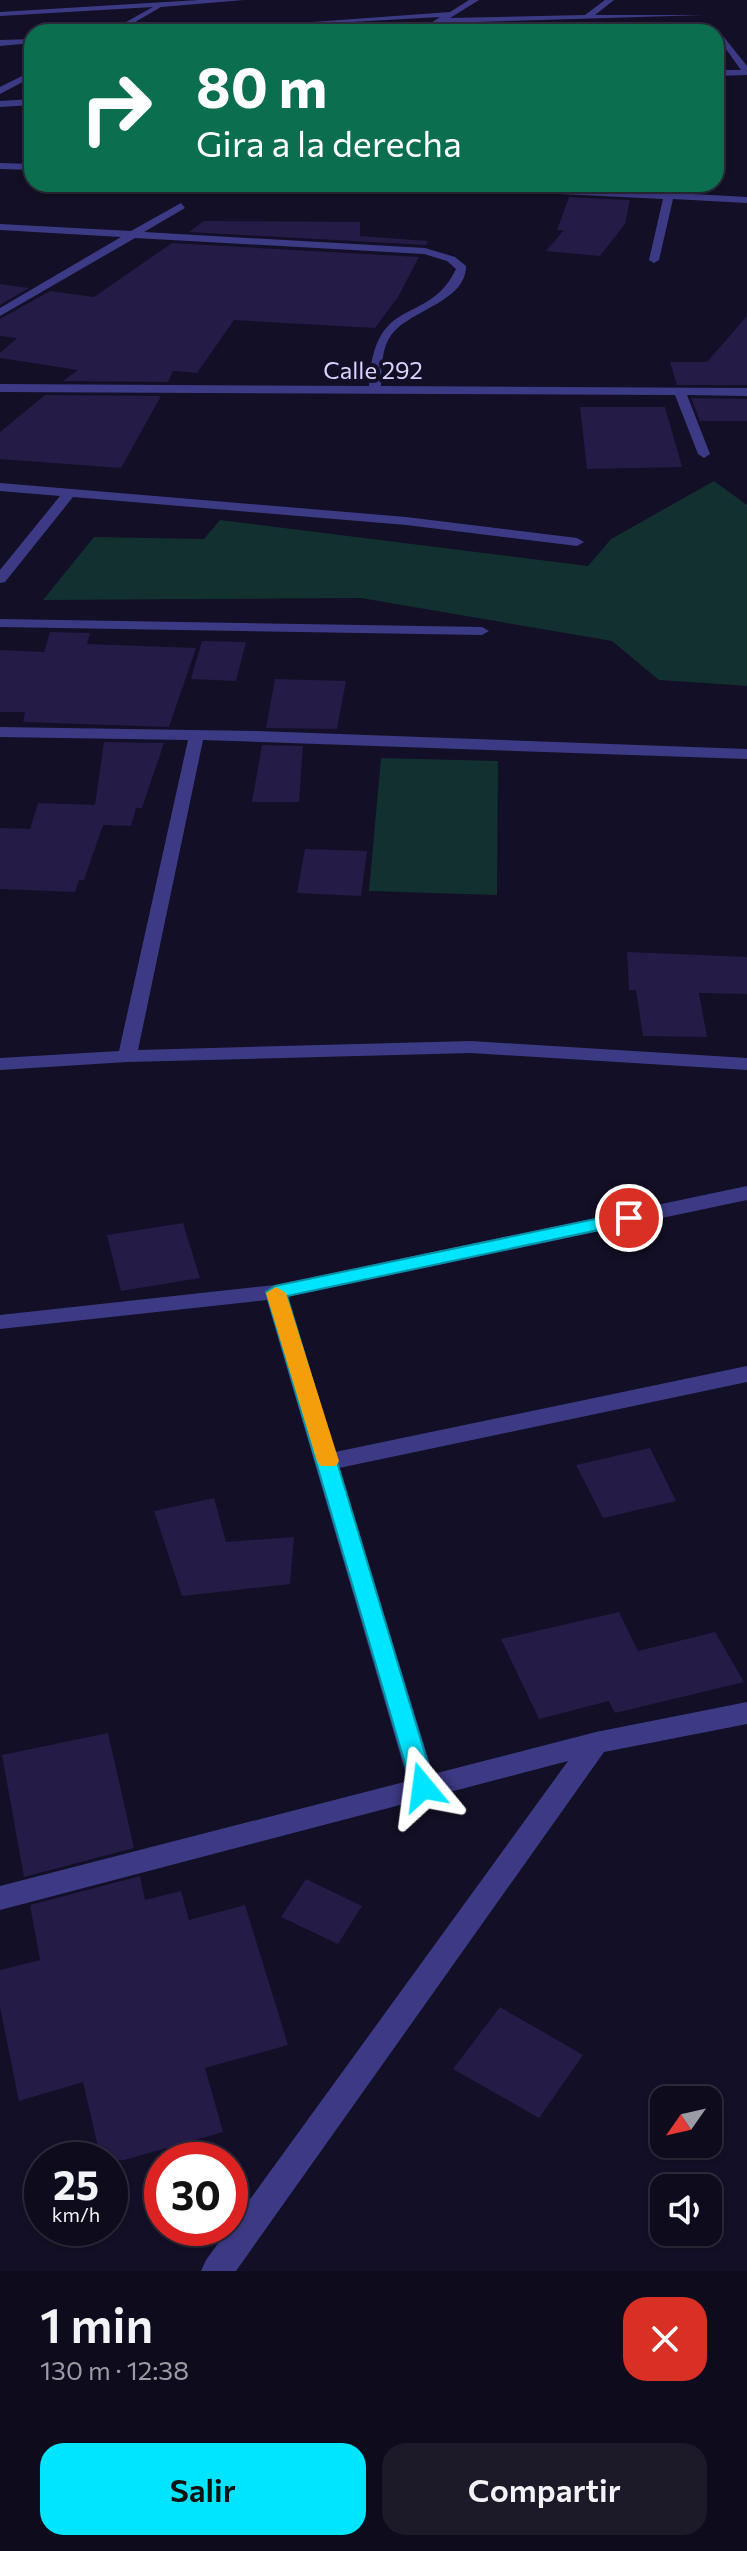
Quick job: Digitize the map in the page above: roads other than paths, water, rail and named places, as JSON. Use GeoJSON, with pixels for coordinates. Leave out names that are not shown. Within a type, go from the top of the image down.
{"type":"FeatureCollection","features":[{"type":"Feature","properties":{"kind":"street"},"geometry":{"type":"LineString","coordinates":[[0,14],[240,0]]}},
{"type":"Feature","properties":{"kind":"street"},"geometry":{"type":"LineString","coordinates":[[435,24],[475,0]]}},
{"type":"Feature","properties":{"kind":"street"},"geometry":{"type":"LineString","coordinates":[[586,18],[610,0]]}},
{"type":"Feature","properties":{"kind":"street"},"geometry":{"type":"LineString","coordinates":[[127,24],[169,2]]}},
{"type":"Feature","properties":{"kind":"street"},"geometry":{"type":"LineString","coordinates":[[440,21],[698,12],[709,24]]}},
{"type":"Feature","properties":{"kind":"street"},"geometry":{"type":"LineString","coordinates":[[300,24],[451,14]]}},
{"type":"Feature","properties":{"kind":"street"},"geometry":{"type":"LineString","coordinates":[[0,43],[24,42]]}},
{"type":"Feature","properties":{"kind":"street"},"geometry":{"type":"LineString","coordinates":[[724,47],[747,72]]}},
{"type":"Feature","properties":{"kind":"street"},"geometry":{"type":"LineString","coordinates":[[11,71],[24,72]]}},
{"type":"Feature","properties":{"kind":"street"},"geometry":{"type":"LineString","coordinates":[[724,73],[747,72]]}},
{"type":"Feature","properties":{"kind":"street"},"geometry":{"type":"LineString","coordinates":[[0,91],[24,77]]}},
{"type":"Feature","properties":{"kind":"street"},"geometry":{"type":"LineString","coordinates":[[0,104],[24,102]]}},
{"type":"Feature","properties":{"kind":"street"},"geometry":{"type":"LineString","coordinates":[[0,112],[15,103]]}},
{"type":"Feature","properties":{"kind":"street"},"geometry":{"type":"LineString","coordinates":[[0,166],[24,167]]}},
{"type":"Feature","properties":{"kind":"street"},"geometry":{"type":"LineString","coordinates":[[588,192],[747,200]]}},
{"type":"Feature","properties":{"kind":"street"},"geometry":{"type":"LineString","coordinates":[[654,260],[669,192]]}},
{"type":"Feature","properties":{"kind":"street"},"geometry":{"type":"LineString","coordinates":[[0,313],[181,206]]}},
{"type":"Feature","properties":{"kind":"street"},"geometry":{"type":"LineString","coordinates":[[0,227],[364,246],[425,251],[451,259],[462,268],[457,282],[387,332],[376,361],[375,391]]}},
{"type":"Feature","properties":{"kind":"street","name":"Calle 292"},"geometry":{"type":"LineString","coordinates":[[0,388],[747,392]]}},
{"type":"Feature","properties":{"kind":"street"},"geometry":{"type":"LineString","coordinates":[[679,391],[704,454]]}},
{"type":"Feature","properties":{"kind":"street"},"geometry":{"type":"LineString","coordinates":[[0,487],[406,521],[577,542]]}},
{"type":"Feature","properties":{"kind":"street"},"geometry":{"type":"LineString","coordinates":[[0,579],[69,493]]}},
{"type":"Feature","properties":{"kind":"street"},"geometry":{"type":"LineString","coordinates":[[0,623],[482,631]]}},
{"type":"Feature","properties":{"kind":"street"},"geometry":{"type":"LineString","coordinates":[[0,732],[257,736],[747,754]]}},
{"type":"Feature","properties":{"kind":"street"},"geometry":{"type":"LineString","coordinates":[[127,1056],[196,737]]}},
{"type":"Feature","properties":{"kind":"street"},"geometry":{"type":"LineString","coordinates":[[0,1064],[127,1056],[471,1047],[747,1064]]}},
{"type":"Feature","properties":{"kind":"street"},"geometry":{"type":"LineString","coordinates":[[0,1322],[275,1292],[747,1193]]}},
{"type":"Feature","properties":{"kind":"street"},"geometry":{"type":"LineString","coordinates":[[275,1292],[329,1462],[423,1787]]}},
{"type":"Feature","properties":{"kind":"street"},"geometry":{"type":"LineString","coordinates":[[329,1462],[747,1374]]}},
{"type":"Feature","properties":{"kind":"street"},"geometry":{"type":"LineString","coordinates":[[0,1898],[596,1743],[747,1713]]}},
{"type":"Feature","properties":{"kind":"street"},"geometry":{"type":"LineString","coordinates":[[217,2271],[596,1743]]}}]}
